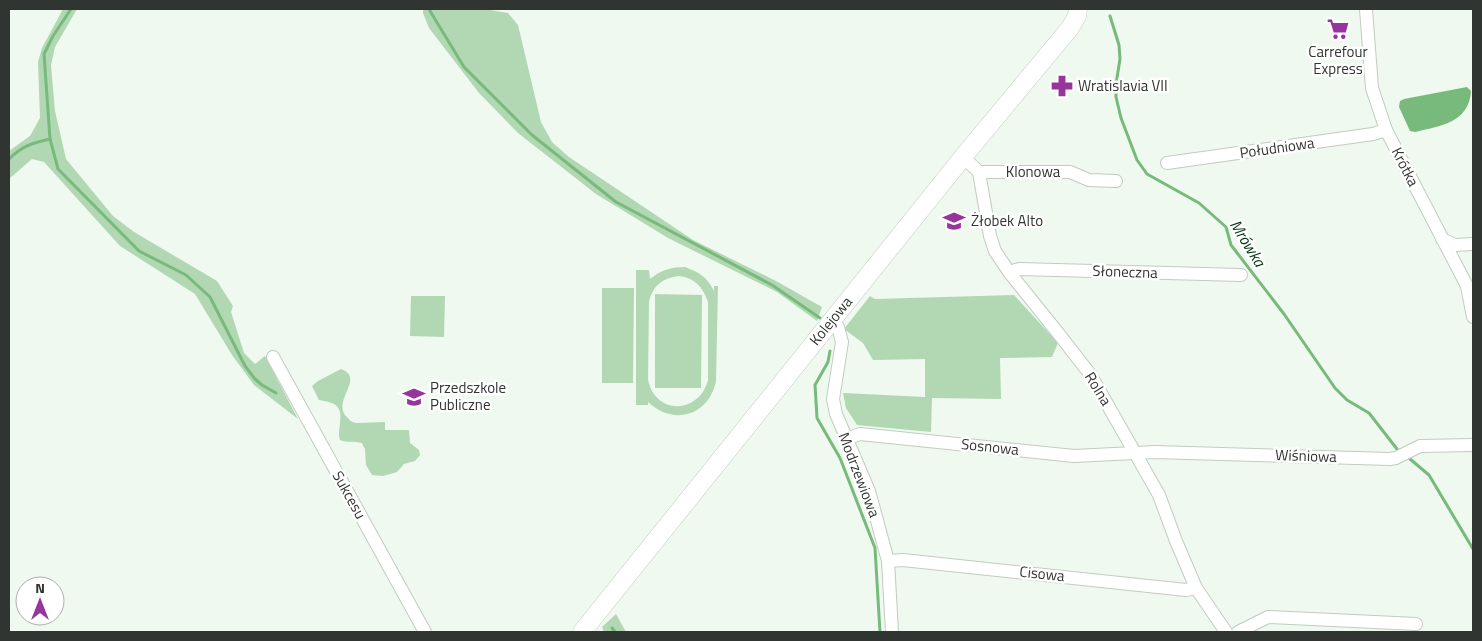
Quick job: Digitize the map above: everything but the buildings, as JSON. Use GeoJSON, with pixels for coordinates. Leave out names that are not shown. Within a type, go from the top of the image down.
{"type":"FeatureCollection","features":[{"type":"Feature","properties":{"kind":"street","name":"Kolejowa"},"geometry":{"type":"LineString","coordinates":[[582,632],[963,157],[1070,28],[1077,16],[1078,9]]}},
{"type":"Feature","properties":{"kind":"street","name":"Krótka"},"geometry":{"type":"LineString","coordinates":[[1366,9],[1372,88],[1386,130],[1467,286],[1473,317]]}},
{"type":"Feature","properties":{"kind":"street","name":"Południowa"},"geometry":{"type":"LineString","coordinates":[[1168,163],[1373,134],[1386,130]]}},
{"type":"Feature","properties":{"kind":"street"},"geometry":{"type":"LineString","coordinates":[[963,157],[979,172]]}},
{"type":"Feature","properties":{"kind":"street","name":"Klonowa"},"geometry":{"type":"LineString","coordinates":[[979,172],[1070,172],[1089,180],[1116,181]]}},
{"type":"Feature","properties":{"kind":"street","name":"Rolna"},"geometry":{"type":"LineString","coordinates":[[979,172],[992,245],[1009,272],[1090,374],[1159,495],[1196,588],[1226,632]]}},
{"type":"Feature","properties":{"kind":"street"},"geometry":{"type":"LineString","coordinates":[[1442,239],[1455,245],[1471,244]]}},
{"type":"Feature","properties":{"kind":"street"},"geometry":{"type":"LineString","coordinates":[[1455,264],[1460,254],[1471,244]]}},
{"type":"Feature","properties":{"kind":"street","name":"Słoneczna"},"geometry":{"type":"LineString","coordinates":[[1009,272],[1019,269],[1241,275]]}},
{"type":"Feature","properties":{"kind":"street","name":"Modrzewiowa"},"geometry":{"type":"LineString","coordinates":[[831,322],[838,327],[842,338],[834,399],[836,414],[869,491],[888,561],[892,632]]}},
{"type":"Feature","properties":{"kind":"street","name":"Sukcesu"},"geometry":{"type":"LineString","coordinates":[[273,357],[425,632]]}},
{"type":"Feature","properties":{"kind":"street","name":"Sosnowa"},"geometry":{"type":"LineString","coordinates":[[846,439],[860,434],[1074,456],[1136,454]]}},
{"type":"Feature","properties":{"kind":"street","name":"Wiśniowa"},"geometry":{"type":"LineString","coordinates":[[1136,454],[1154,452],[1390,459],[1420,446],[1473,445]]}},
{"type":"Feature","properties":{"kind":"street","name":"Cisowa"},"geometry":{"type":"LineString","coordinates":[[888,561],[903,560],[1186,590],[1196,588]]}},
{"type":"Feature","properties":{"kind":"street"},"geometry":{"type":"LineString","coordinates":[[1238,632],[1268,617],[1416,624]]}},
{"type":"Feature","properties":{"kind":"shaded area"},"geometry":{"type":"Polygon","coordinates":[[[63,9],[77,9],[55,47],[51,65],[55,111],[66,159],[113,216],[134,232],[217,281],[233,306],[231,312],[244,353],[255,364],[265,356],[298,419],[254,385],[232,355],[195,294],[120,246],[44,162],[32,159],[9,179],[9,151],[30,136],[40,118],[38,62],[42,48],[63,9]]]}},
{"type":"Feature","properties":{"kind":"shaded area"},"geometry":{"type":"Polygon","coordinates":[[[423,9],[484,9],[508,13],[518,25],[541,122],[552,142],[569,157],[693,240],[776,281],[822,307],[817,321],[777,292],[668,238],[596,194],[518,133],[479,93],[429,28],[423,9]]]}},
{"type":"Feature","properties":{"kind":"shaded area"},"geometry":{"type":"Polygon","coordinates":[[[1467,87],[1471,91],[1469,102],[1459,116],[1434,128],[1415,132],[1410,131],[1399,107],[1400,101],[1467,87]]]}},
{"type":"Feature","properties":{"kind":"shaded area"},"geometry":{"type":"Polygon","coordinates":[[[685,267],[702,276],[714,291],[714,286],[718,286],[716,381],[712,393],[706,402],[689,414],[679,415],[668,414],[648,402],[648,405],[636,405],[636,270],[649,270],[650,279],[662,271],[685,267]],[[673,277],[659,283],[653,291],[649,302],[648,379],[652,391],[659,399],[667,404],[677,406],[687,405],[696,400],[708,380],[708,302],[698,284],[685,277],[673,277]]]}},
{"type":"Feature","properties":{"kind":"shaded area"},"geometry":{"type":"Polygon","coordinates":[[[602,288],[634,288],[633,383],[602,383],[602,288]]]}},
{"type":"Feature","properties":{"kind":"shaded area"},"geometry":{"type":"Polygon","coordinates":[[[655,294],[702,295],[701,388],[655,388],[655,294]]]}},
{"type":"Feature","properties":{"kind":"shaded area"},"geometry":{"type":"Polygon","coordinates":[[[1014,295],[1058,343],[1052,357],[1000,358],[1001,399],[932,398],[931,432],[857,425],[846,408],[843,393],[925,397],[925,359],[873,360],[863,343],[844,329],[870,296],[875,299],[1014,295]]]}},
{"type":"Feature","properties":{"kind":"shaded area"},"geometry":{"type":"Polygon","coordinates":[[[411,296],[445,296],[444,337],[410,336],[411,296]]]}},
{"type":"Feature","properties":{"kind":"shaded area"},"geometry":{"type":"Polygon","coordinates":[[[341,369],[348,373],[350,378],[350,384],[343,404],[343,411],[348,418],[356,423],[385,422],[385,430],[409,430],[410,443],[419,450],[420,455],[415,461],[404,464],[397,472],[383,476],[372,475],[366,465],[365,449],[362,443],[340,440],[339,409],[331,403],[319,400],[312,386],[341,369]]]}},
{"type":"Feature","properties":{"kind":"shaded area"},"geometry":{"type":"Polygon","coordinates":[[[616,614],[626,632],[604,632],[602,627],[616,614]]]}},
{"type":"Feature","properties":{"kind":"waterway"},"geometry":{"type":"LineString","coordinates":[[71,9],[53,36],[44,54],[50,139],[58,169],[139,251],[186,275],[210,297],[245,366],[255,379],[276,393]]}},
{"type":"Feature","properties":{"kind":"waterway"},"geometry":{"type":"LineString","coordinates":[[430,9],[464,67],[532,135],[616,202],[772,285],[820,318]]}},
{"type":"Feature","properties":{"kind":"waterway","name":"Mrówka"},"geometry":{"type":"LineString","coordinates":[[1110,16],[1119,45],[1120,59],[1116,97],[1121,118],[1137,160],[1147,174],[1199,203],[1226,227],[1231,245],[1284,314],[1335,388],[1347,400],[1369,413],[1397,449]]}},
{"type":"Feature","properties":{"kind":"waterway"},"geometry":{"type":"LineString","coordinates":[[9,159],[18,151],[28,146],[50,139]]}},
{"type":"Feature","properties":{"kind":"waterway"},"geometry":{"type":"LineString","coordinates":[[830,351],[828,362],[815,385],[817,418],[840,458],[875,548],[880,632]]}},
{"type":"Feature","properties":{"kind":"waterway","name":"Mrówka"},"geometry":{"type":"LineString","coordinates":[[1410,459],[1429,475],[1473,549]]}},
{"type":"Feature","properties":{"kind":"waterway"},"geometry":{"type":"LineString","coordinates":[[612,628],[615,632]]}},
{"type":"Feature","properties":{"kind":"place","name":"Carrefour Express"},"geometry":{"type":"Point","coordinates":[1338,29]}},
{"type":"Feature","properties":{"kind":"place","name":"Wratislavia VII"},"geometry":{"type":"Point","coordinates":[1062,86]}},
{"type":"Feature","properties":{"kind":"place","name":"Żłobek Alto"},"geometry":{"type":"Point","coordinates":[954,221]}},
{"type":"Feature","properties":{"kind":"place","name":"Przedszkole Publiczne"},"geometry":{"type":"Point","coordinates":[414,397]}}]}
